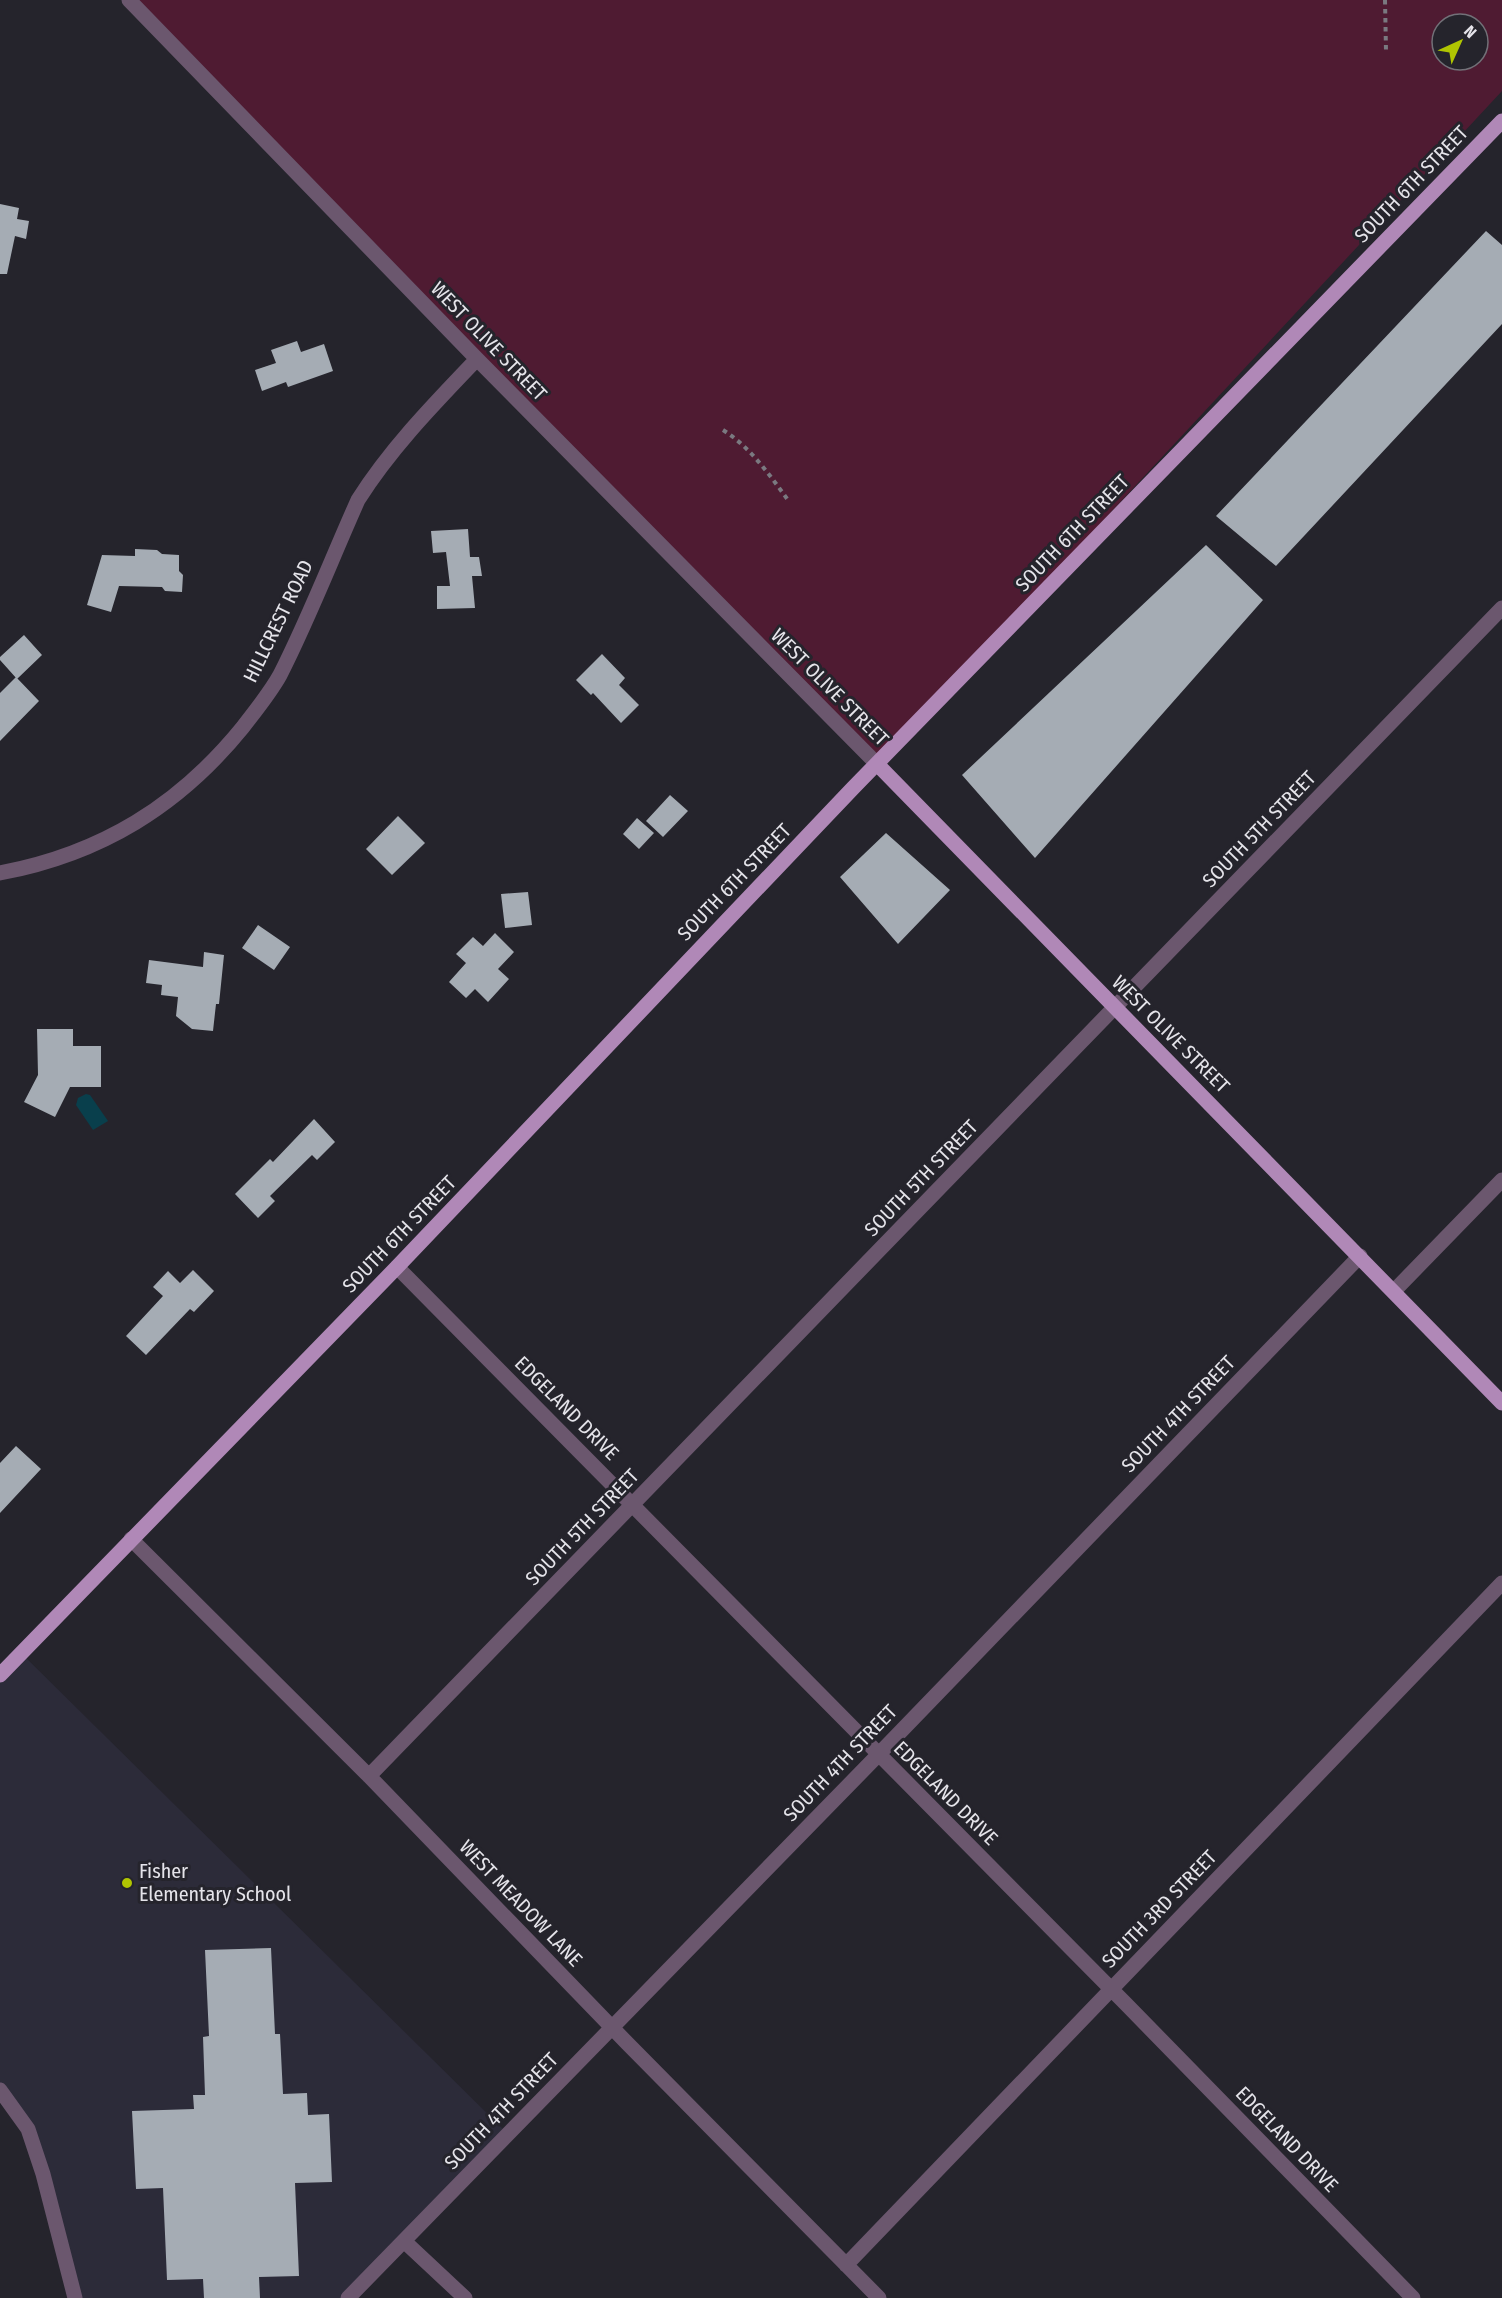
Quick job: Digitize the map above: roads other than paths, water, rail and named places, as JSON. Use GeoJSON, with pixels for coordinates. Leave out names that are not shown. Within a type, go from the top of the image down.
{"type":"FeatureCollection","features":[{"type":"Feature","properties":{"kind":"main road","name":"SOUTH 6TH STREET"},"geometry":{"type":"LineString","coordinates":[[0,1676],[397,1267],[876,764],[1502,121]]}},
{"type":"Feature","properties":{"kind":"main road","name":"WEST OLIVE STREET"},"geometry":{"type":"LineString","coordinates":[[876,764],[1502,1403]]}},
{"type":"Feature","properties":{"kind":"street","name":"WEST OLIVE STREET"},"geometry":{"type":"LineString","coordinates":[[129,0],[876,764]]}},
{"type":"Feature","properties":{"kind":"street","name":"HILLCREST ROAD"},"geometry":{"type":"LineString","coordinates":[[0,873],[33,867],[79,852],[122,831],[160,807],[219,756],[254,713],[279,676],[358,500],[376,471],[477,358]]}},
{"type":"Feature","properties":{"kind":"street","name":"SOUTH 5TH STREET"},"geometry":{"type":"LineString","coordinates":[[369,1776],[1502,608]]}},
{"type":"Feature","properties":{"kind":"street"},"geometry":{"type":"LineString","coordinates":[[1394,1291],[1502,1180]]}},
{"type":"Feature","properties":{"kind":"street","name":"SOUTH 4TH STREET"},"geometry":{"type":"LineString","coordinates":[[348,2298],[878,1755],[1360,1256]]}},
{"type":"Feature","properties":{"kind":"street","name":"EDGELAND DRIVE"},"geometry":{"type":"LineString","coordinates":[[397,1267],[1413,2298]]}},
{"type":"Feature","properties":{"kind":"street","name":"WEST MEADOW LANE"},"geometry":{"type":"LineString","coordinates":[[131,1539],[369,1776],[612,2028],[879,2298]]}},
{"type":"Feature","properties":{"kind":"street","name":"SOUTH 3RD STREET"},"geometry":{"type":"LineString","coordinates":[[846,2265],[1502,1583]]}},
{"type":"Feature","properties":{"kind":"street"},"geometry":{"type":"LineString","coordinates":[[0,2090],[28,2129],[75,2298]]}},
{"type":"Feature","properties":{"kind":"street"},"geometry":{"type":"LineString","coordinates":[[404,2241],[465,2298]]}},
{"type":"Feature","properties":{"kind":"water"},"geometry":{"type":"Polygon","coordinates":[[[86,1094],[90,1095],[108,1121],[93,1130],[76,1105],[78,1098],[86,1094]]]}},
{"type":"Feature","properties":{"kind":"place","name":"Fisher Elementary School"},"geometry":{"type":"Point","coordinates":[127,1883]}}]}
